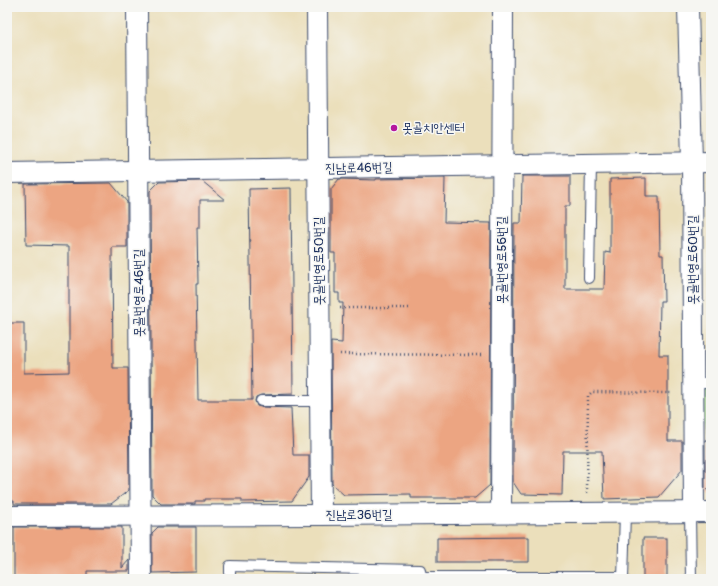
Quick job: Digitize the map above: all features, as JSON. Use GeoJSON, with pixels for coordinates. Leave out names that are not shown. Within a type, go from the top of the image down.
{"type":"FeatureCollection","features":[{"type":"Feature","properties":{"kind":"street","name":"못골번영로46번길"},"geometry":{"type":"LineString","coordinates":[[137,7],[141,579]]}},
{"type":"Feature","properties":{"kind":"street","name":"못골번영로50번길"},"geometry":{"type":"LineString","coordinates":[[317,7],[321,515]]}},
{"type":"Feature","properties":{"kind":"street","name":"못골번영로56번길"},"geometry":{"type":"LineString","coordinates":[[501,514],[503,7]]}},
{"type":"Feature","properties":{"kind":"street","name":"못골번영로60번길"},"geometry":{"type":"LineString","coordinates":[[688,7],[702,162],[698,512]]}},
{"type":"Feature","properties":{"kind":"street","name":"진남로46번길"},"geometry":{"type":"LineString","coordinates":[[7,173],[702,162]]}},
{"type":"Feature","properties":{"kind":"street","name":"진남로36번길"},"geometry":{"type":"LineString","coordinates":[[7,516],[698,512]]}},
{"type":"Feature","properties":{"kind":"lane"},"geometry":{"type":"LineString","coordinates":[[589,278],[591,164]]}},
{"type":"Feature","properties":{"kind":"lane"},"geometry":{"type":"LineString","coordinates":[[261,401],[320,402]]}},
{"type":"Feature","properties":{"kind":"lane"},"geometry":{"type":"LineString","coordinates":[[691,579],[698,512]]}},
{"type":"Feature","properties":{"kind":"lane"},"geometry":{"type":"LineString","coordinates":[[230,579],[230,566],[420,570],[421,577],[623,578],[625,513]]}},
{"type":"Feature","properties":{"kind":"path"},"geometry":{"type":"LineString","coordinates":[[319,308],[409,308]]}},
{"type":"Feature","properties":{"kind":"path"},"geometry":{"type":"LineString","coordinates":[[320,354],[502,355]]}},
{"type":"Feature","properties":{"kind":"path"},"geometry":{"type":"LineString","coordinates":[[586,513],[588,396],[592,392],[699,386]]}},
{"type":"Feature","properties":{"kind":"green space"},"geometry":{"type":"Polygon","coordinates":[[[702,390],[711,390],[711,435],[703,435],[702,390]]]}},
{"type":"Feature","properties":{"kind":"building"},"geometry":{"type":"Polygon","coordinates":[[[522,176],[570,176],[570,206],[565,206],[565,289],[604,289],[605,252],[610,253],[610,179],[646,178],[646,196],[659,196],[660,255],[663,255],[664,301],[660,301],[659,355],[668,355],[668,441],[682,441],[682,470],[659,497],[604,499],[602,451],[563,451],[562,495],[521,494],[513,482],[514,223],[521,223],[522,176]]]}},
{"type":"Feature","properties":{"kind":"building"},"geometry":{"type":"Polygon","coordinates":[[[445,178],[444,222],[491,223],[490,485],[475,498],[411,498],[411,494],[344,495],[332,484],[331,342],[342,343],[343,303],[339,303],[339,293],[335,293],[335,253],[331,253],[331,189],[339,179],[376,180],[445,178]]]}},
{"type":"Feature","properties":{"kind":"building"},"geometry":{"type":"Polygon","coordinates":[[[202,181],[225,200],[200,200],[200,227],[197,227],[198,284],[196,284],[198,400],[252,400],[249,189],[291,188],[293,394],[261,395],[256,397],[255,401],[257,406],[261,407],[291,408],[293,455],[309,455],[309,477],[292,501],[242,502],[242,499],[204,499],[204,501],[195,501],[195,504],[161,504],[152,495],[150,191],[159,182],[202,181]]]}},
{"type":"Feature","properties":{"kind":"building"},"geometry":{"type":"Polygon","coordinates":[[[111,183],[127,202],[127,247],[112,247],[113,368],[128,368],[129,490],[111,504],[14,504],[14,501],[7,501],[7,323],[24,323],[24,373],[69,372],[69,246],[26,245],[25,184],[111,183]]]}},
{"type":"Feature","properties":{"kind":"building"},"geometry":{"type":"Polygon","coordinates":[[[705,440],[711,440],[711,494],[705,488],[705,440]]]}},
{"type":"Feature","properties":{"kind":"building"},"geometry":{"type":"Polygon","coordinates":[[[14,527],[122,527],[122,568],[129,560],[129,571],[87,571],[87,577],[14,579],[14,527]]]}},
{"type":"Feature","properties":{"kind":"building"},"geometry":{"type":"Polygon","coordinates":[[[158,527],[196,527],[196,572],[152,573],[152,533],[158,527]]]}},
{"type":"Feature","properties":{"kind":"building"},"geometry":{"type":"Polygon","coordinates":[[[529,537],[529,562],[437,562],[437,538],[529,537]]]}},
{"type":"Feature","properties":{"kind":"building"},"geometry":{"type":"Polygon","coordinates":[[[643,538],[667,538],[667,579],[643,579],[643,538]]]}},
{"type":"Feature","properties":{"kind":"place","name":"못골치안센터"},"geometry":{"type":"Point","coordinates":[394,128]}}]}
